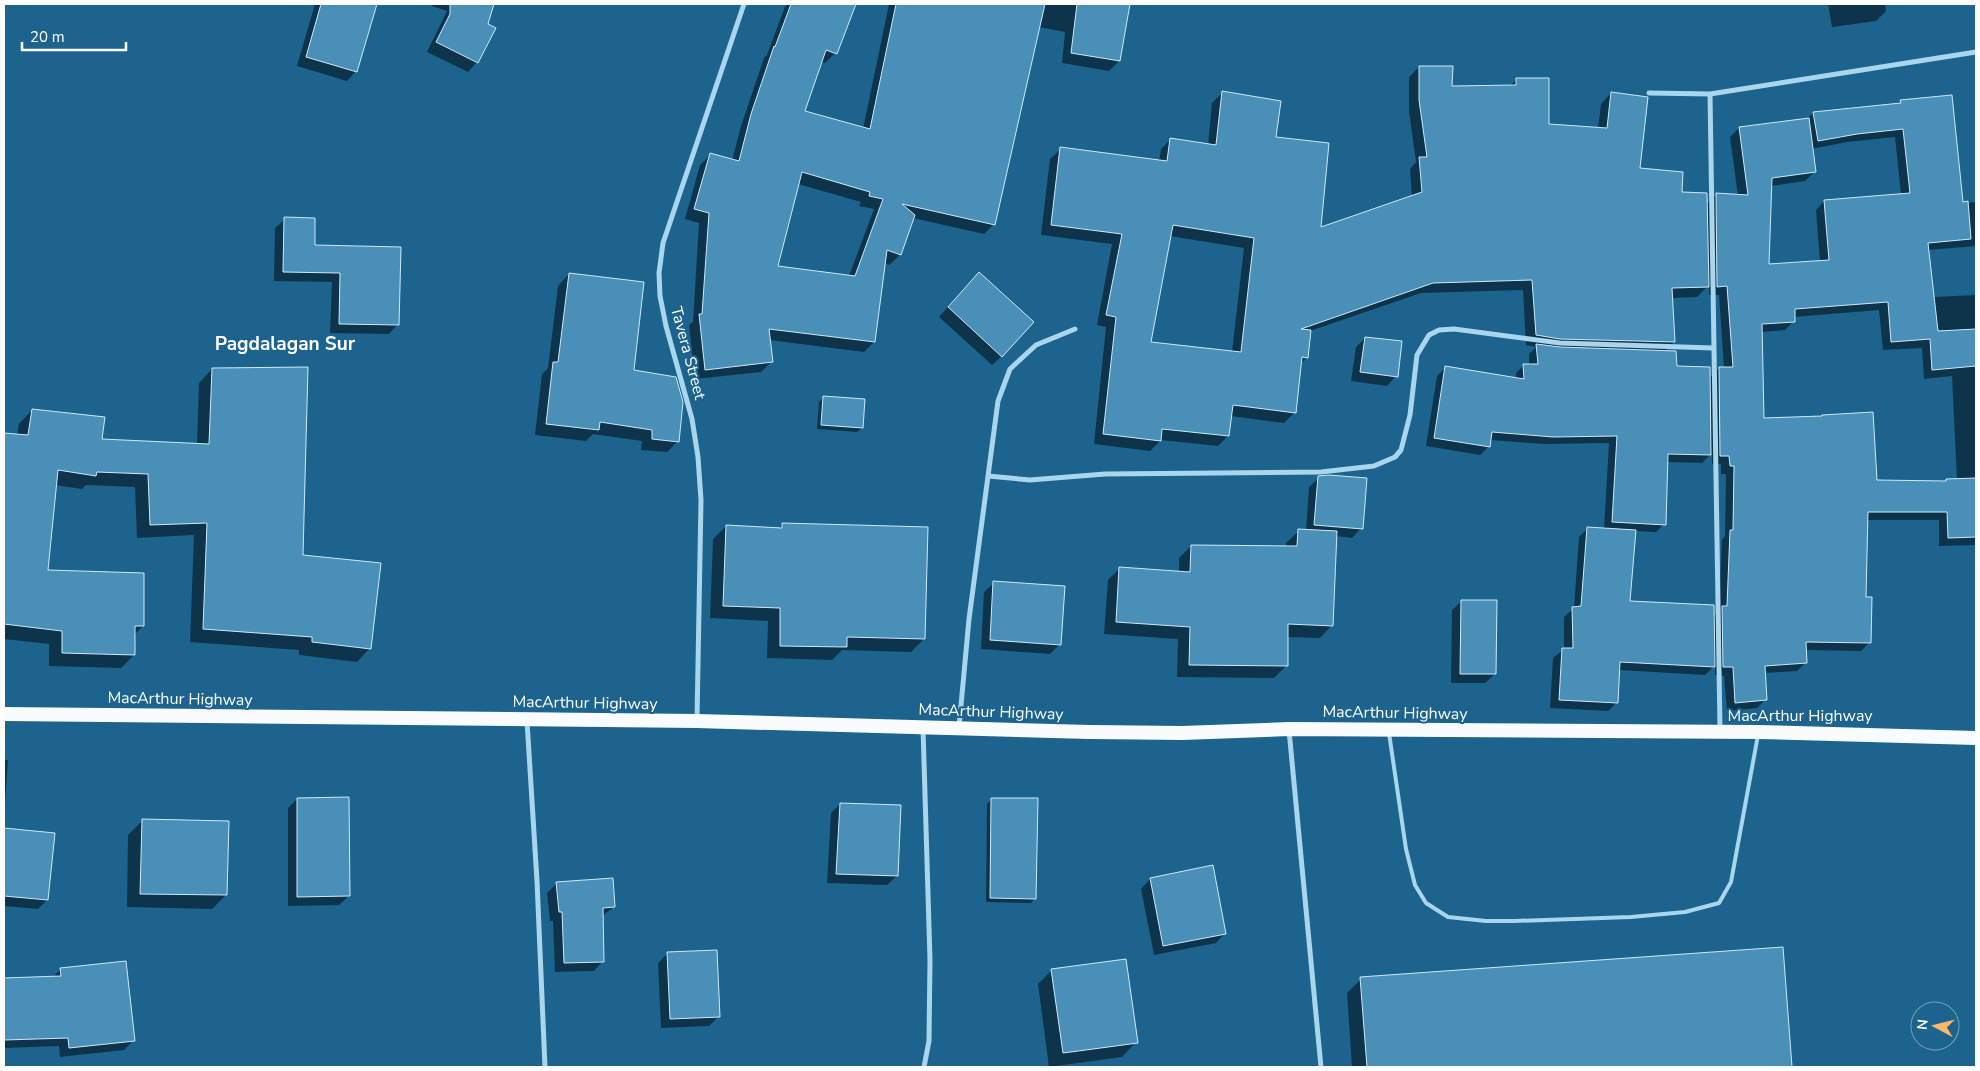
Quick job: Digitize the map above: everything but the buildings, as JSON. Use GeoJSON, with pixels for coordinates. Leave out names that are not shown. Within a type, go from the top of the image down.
{"type":"FeatureCollection","features":[{"type":"Feature","properties":{"kind":"highway","name":"MacArthur Highway"},"geometry":{"type":"LineString","coordinates":[[4,714],[697,721],[1182,733],[1289,729],[1758,732],[1976,738]]}},
{"type":"Feature","properties":{"kind":"street","name":"Tavera Street"},"geometry":{"type":"LineString","coordinates":[[697,721],[700,500],[698,457],[692,419],[666,326],[660,296],[659,273],[663,242],[744,4]]}},
{"type":"Feature","properties":{"kind":"street"},"geometry":{"type":"LineString","coordinates":[[1649,93],[1710,94],[1976,52]]}},
{"type":"Feature","properties":{"kind":"street"},"geometry":{"type":"LineString","coordinates":[[1710,94],[1720,733]]}},
{"type":"Feature","properties":{"kind":"street"},"geometry":{"type":"LineString","coordinates":[[988,476],[1030,480],[1105,474],[1321,472],[1374,466],[1395,457],[1401,450],[1410,415],[1417,355],[1429,335],[1439,330],[1454,329],[1560,343],[1713,348]]}},
{"type":"Feature","properties":{"kind":"street"},"geometry":{"type":"LineString","coordinates":[[959,728],[968,619],[998,401],[1010,369],[1036,345],[1075,330]]}},
{"type":"Feature","properties":{"kind":"street"},"geometry":{"type":"LineString","coordinates":[[527,720],[537,881],[545,1067]]}},
{"type":"Feature","properties":{"kind":"street"},"geometry":{"type":"LineString","coordinates":[[923,727],[930,960],[929,1041],[924,1067]]}},
{"type":"Feature","properties":{"kind":"street"},"geometry":{"type":"LineString","coordinates":[[1289,729],[1321,1067]]}},
{"type":"Feature","properties":{"kind":"lane"},"geometry":{"type":"LineString","coordinates":[[1388,731],[1406,849],[1415,884],[1426,903],[1448,917],[1506,921],[1631,917],[1685,912],[1719,903],[1731,882],[1758,732]]}},
{"type":"Feature","properties":{"kind":"district","name":"Pagdalagan Sur"},"geometry":{"type":"Point","coordinates":[285,344]}}]}
